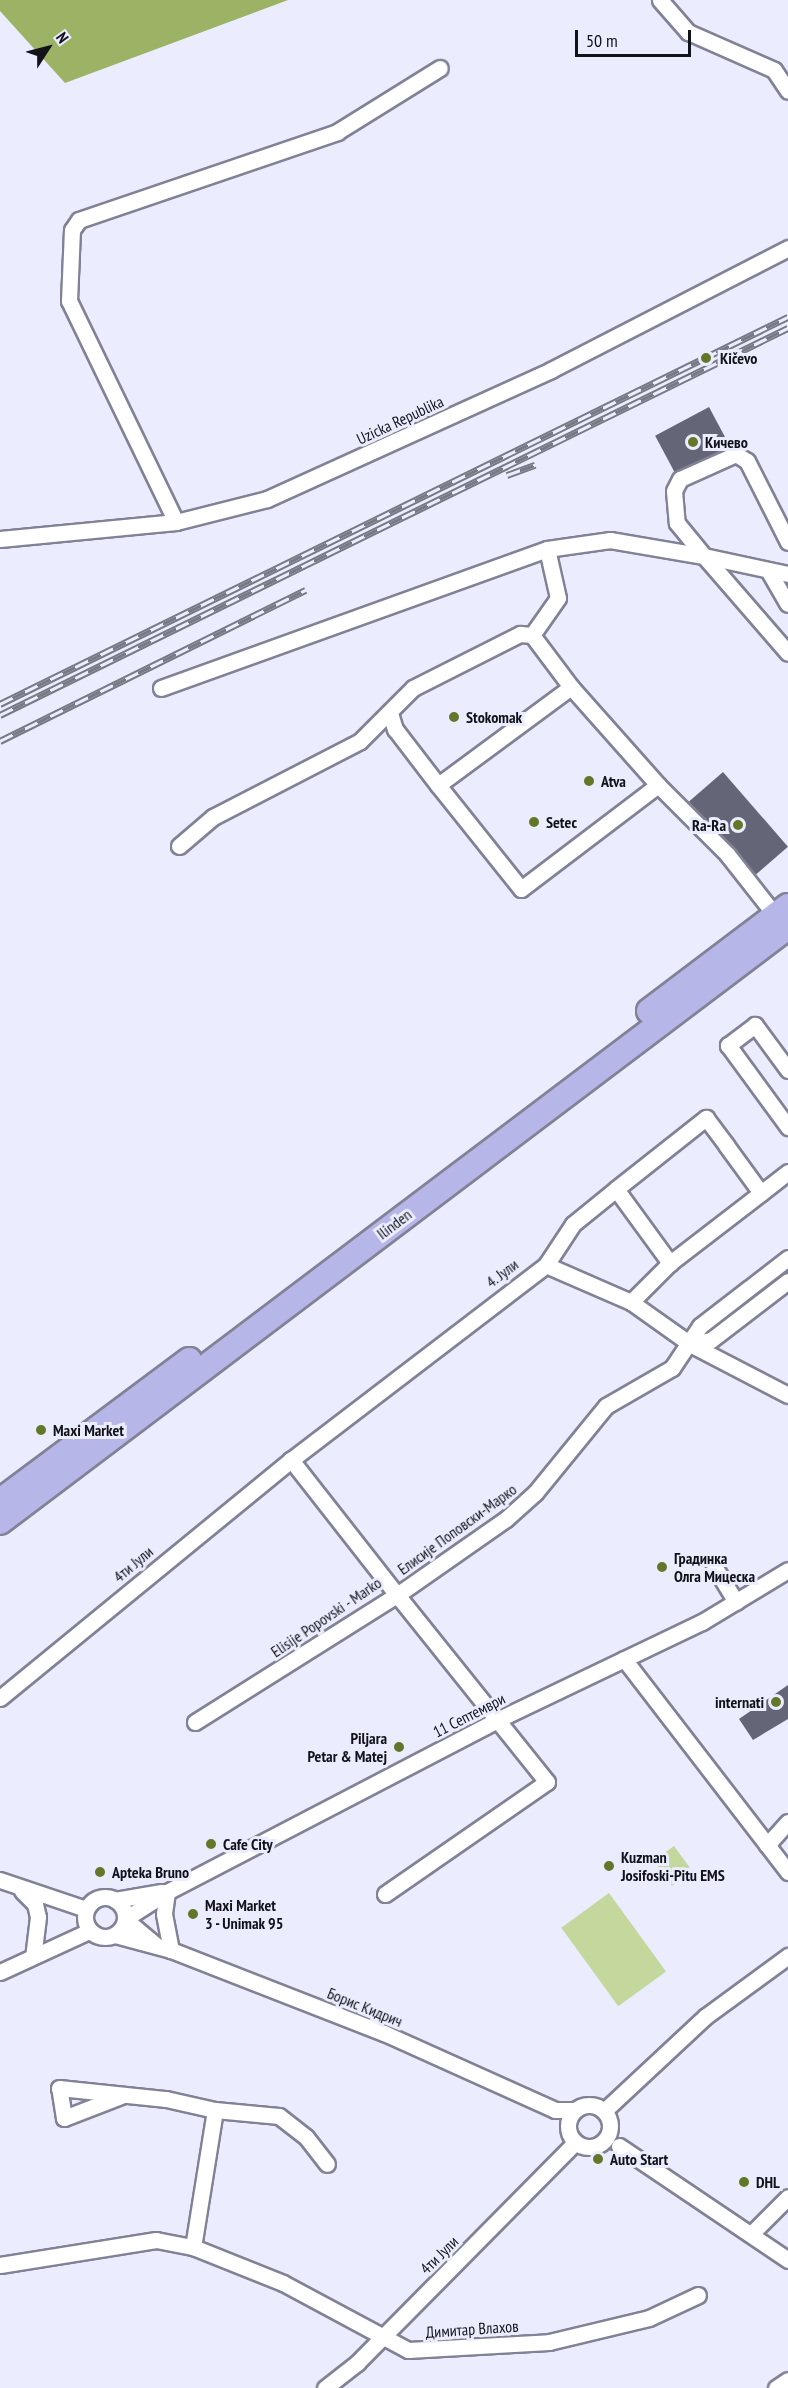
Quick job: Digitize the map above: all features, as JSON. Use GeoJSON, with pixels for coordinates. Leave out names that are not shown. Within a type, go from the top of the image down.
{"type":"FeatureCollection","features":[{"type":"Feature","properties":{"kind":"main road","name":"Ilinden"},"geometry":{"type":"LineString","coordinates":[[0,1501],[784,916]]}},
{"type":"Feature","properties":{"kind":"main road","name":"Ilinden"},"geometry":{"type":"LineString","coordinates":[[0,1522],[784,916]]}},
{"type":"Feature","properties":{"kind":"street"},"geometry":{"type":"LineString","coordinates":[[660,0],[688,32],[774,70],[788,91]]}},
{"type":"Feature","properties":{"kind":"street"},"geometry":{"type":"LineString","coordinates":[[176,522],[69,301],[72,230],[79,220],[337,132],[440,68]]}},
{"type":"Feature","properties":{"kind":"street","name":"Uzicka Republika"},"geometry":{"type":"LineString","coordinates":[[0,539],[176,522],[223,513],[337,470],[552,370],[788,248]]}},
{"type":"Feature","properties":{"kind":"street"},"geometry":{"type":"LineString","coordinates":[[788,542],[747,461],[736,454],[680,479],[674,491],[677,523],[788,653]]}},
{"type":"Feature","properties":{"kind":"street"},"geometry":{"type":"LineString","coordinates":[[161,688],[547,549],[610,540],[704,556],[788,574]]}},
{"type":"Feature","properties":{"kind":"street"},"geometry":{"type":"LineString","coordinates":[[532,635],[558,598],[547,549]]}},
{"type":"Feature","properties":{"kind":"street"},"geometry":{"type":"LineString","coordinates":[[768,570],[788,604]]}},
{"type":"Feature","properties":{"kind":"street"},"geometry":{"type":"LineString","coordinates":[[179,846],[213,817],[360,741],[421,684],[520,634],[532,635],[571,687],[658,785],[727,854],[784,916]]}},
{"type":"Feature","properties":{"kind":"street"},"geometry":{"type":"LineString","coordinates":[[438,785],[571,687]]}},
{"type":"Feature","properties":{"kind":"street"},"geometry":{"type":"LineString","coordinates":[[390,712],[395,729],[521,889],[658,785]]}},
{"type":"Feature","properties":{"kind":"street"},"geometry":{"type":"LineString","coordinates":[[788,1070],[755,1025],[728,1045],[788,1127]]}},
{"type":"Feature","properties":{"kind":"street"},"geometry":{"type":"LineString","coordinates":[[546,1265],[573,1224],[706,1118],[761,1193]]}},
{"type":"Feature","properties":{"kind":"street"},"geometry":{"type":"LineString","coordinates":[[631,1302],[670,1263],[788,1172]]}},
{"type":"Feature","properties":{"kind":"street"},"geometry":{"type":"LineString","coordinates":[[616,1189],[670,1263]]}},
{"type":"Feature","properties":{"kind":"street","name":"Елисије Поповски-Марко"},"geometry":{"type":"LineString","coordinates":[[398,1595],[506,1519],[535,1493],[606,1406],[672,1368],[700,1326],[788,1258]]}},
{"type":"Feature","properties":{"kind":"street","name":"4. Јули"},"geometry":{"type":"LineString","coordinates":[[291,1460],[546,1265],[631,1302],[690,1344],[788,1395]]}},
{"type":"Feature","properties":{"kind":"street"},"geometry":{"type":"LineString","coordinates":[[690,1344],[711,1340],[788,1281]]}},
{"type":"Feature","properties":{"kind":"street","name":"Elisije Popovski - Marko"},"geometry":{"type":"LineString","coordinates":[[195,1722],[398,1595],[291,1460]]}},
{"type":"Feature","properties":{"kind":"street","name":"4ти Јули"},"geometry":{"type":"LineString","coordinates":[[0,1698],[291,1460]]}},
{"type":"Feature","properties":{"kind":"street"},"geometry":{"type":"LineString","coordinates":[[714,1566],[736,1602]]}},
{"type":"Feature","properties":{"kind":"street","name":"11 Септември"},"geometry":{"type":"LineString","coordinates":[[167,1892],[497,1720],[736,1602],[788,1570]]}},
{"type":"Feature","properties":{"kind":"street"},"geometry":{"type":"LineString","coordinates":[[385,1894],[547,1782],[398,1595]]}},
{"type":"Feature","properties":{"kind":"street"},"geometry":{"type":"LineString","coordinates":[[624,1659],[788,1872]]}},
{"type":"Feature","properties":{"kind":"street"},"geometry":{"type":"LineString","coordinates":[[767,1845],[788,1822]]}},
{"type":"Feature","properties":{"kind":"street"},"geometry":{"type":"LineString","coordinates":[[0,1881],[86,1909]]}},
{"type":"Feature","properties":{"kind":"street"},"geometry":{"type":"LineString","coordinates":[[20,1889],[35,1904],[38,1917],[33,1955]]}},
{"type":"Feature","properties":{"kind":"street"},"geometry":{"type":"LineString","coordinates":[[86,1909],[99,1898],[115,1900],[167,1892]]}},
{"type":"Feature","properties":{"kind":"street"},"geometry":{"type":"LineString","coordinates":[[115,1935],[125,1919],[167,1892]]}},
{"type":"Feature","properties":{"kind":"street"},"geometry":{"type":"LineString","coordinates":[[164,1948],[164,1914],[167,1892]]}},
{"type":"Feature","properties":{"kind":"street"},"geometry":{"type":"LineString","coordinates":[[115,1900],[125,1919],[164,1948]]}},
{"type":"Feature","properties":{"kind":"street"},"geometry":{"type":"LineString","coordinates":[[86,1909],[89,1931]]}},
{"type":"Feature","properties":{"kind":"street"},"geometry":{"type":"LineString","coordinates":[[0,1971],[89,1931],[106,1938],[115,1935],[164,1948]]}},
{"type":"Feature","properties":{"kind":"street","name":"Борис Кидрич"},"geometry":{"type":"LineString","coordinates":[[164,1948],[384,2033],[555,2110]]}},
{"type":"Feature","properties":{"kind":"street"},"geometry":{"type":"LineString","coordinates":[[604,2111],[706,2016],[788,1956]]}},
{"type":"Feature","properties":{"kind":"street"},"geometry":{"type":"LineString","coordinates":[[122,2096],[64,2118],[59,2088],[77,2087],[122,2096],[166,2099],[215,2110],[241,2109],[279,2116],[306,2137],[327,2164]]}},
{"type":"Feature","properties":{"kind":"street"},"geometry":{"type":"LineString","coordinates":[[555,2110],[574,2110],[587,2105],[604,2111]]}},
{"type":"Feature","properties":{"kind":"street"},"geometry":{"type":"LineString","coordinates":[[193,2247],[215,2110]]}},
{"type":"Feature","properties":{"kind":"street"},"geometry":{"type":"LineString","coordinates":[[555,2110],[575,2143],[619,2146]]}},
{"type":"Feature","properties":{"kind":"street"},"geometry":{"type":"LineString","coordinates":[[567,2127],[574,2110]]}},
{"type":"Feature","properties":{"kind":"street"},"geometry":{"type":"LineString","coordinates":[[604,2111],[619,2146],[788,2260]]}},
{"type":"Feature","properties":{"kind":"street"},"geometry":{"type":"LineString","coordinates":[[600,2145],[610,2129]]}},
{"type":"Feature","properties":{"kind":"street","name":"4ти Јули"},"geometry":{"type":"LineString","coordinates":[[325,2388],[383,2337],[575,2143]]}},
{"type":"Feature","properties":{"kind":"street"},"geometry":{"type":"LineString","coordinates":[[751,2234],[788,2197]]}},
{"type":"Feature","properties":{"kind":"street","name":"Димитар Влахов"},"geometry":{"type":"LineString","coordinates":[[0,2265],[156,2240],[193,2247],[284,2283],[408,2350],[443,2352],[549,2342],[649,2318],[698,2295]]}},
{"type":"Feature","properties":{"kind":"street"},"geometry":{"type":"LineString","coordinates":[[776,2388],[788,2380]]}},
{"type":"Feature","properties":{"kind":"green space"},"geometry":{"type":"Polygon","coordinates":[[[0,0],[288,0],[65,83],[0,11],[0,0]]]}},
{"type":"Feature","properties":{"kind":"green space"},"geometry":{"type":"Polygon","coordinates":[[[674,1846],[692,1871],[672,1886],[654,1861],[674,1846]]]}},
{"type":"Feature","properties":{"kind":"green space"},"geometry":{"type":"Polygon","coordinates":[[[609,1893],[666,1971],[618,2006],[561,1928],[609,1893]]]}},
{"type":"Feature","properties":{"kind":"building","name":"Кичево"},"geometry":{"type":"Polygon","coordinates":[[[709,407],[730,446],[676,474],[655,436],[709,407]]]}},
{"type":"Feature","properties":{"kind":"building","name":"Ra-Ra"},"geometry":{"type":"Polygon","coordinates":[[[723,772],[788,847],[754,876],[689,802],[723,772]]]}},
{"type":"Feature","properties":{"kind":"building","name":"internati"},"geometry":{"type":"Polygon","coordinates":[[[788,1685],[788,1719],[753,1740],[739,1719],[788,1685]]]}},
{"type":"Feature","properties":{"kind":"railway"},"geometry":{"type":"LineString","coordinates":[[0,704],[788,317]]}},
{"type":"Feature","properties":{"kind":"railway"},"geometry":{"type":"LineString","coordinates":[[0,715],[788,328]]}},
{"type":"Feature","properties":{"kind":"railway"},"geometry":{"type":"LineString","coordinates":[[507,475],[535,465]]}},
{"type":"Feature","properties":{"kind":"railway"},"geometry":{"type":"LineString","coordinates":[[0,741],[306,590]]}},
{"type":"Feature","properties":{"kind":"place","name":"Kičevo"},"geometry":{"type":"Point","coordinates":[706,358]}},
{"type":"Feature","properties":{"kind":"place","name":"Кичево"},"geometry":{"type":"Point","coordinates":[693,442]}},
{"type":"Feature","properties":{"kind":"place","name":"Stokomak"},"geometry":{"type":"Point","coordinates":[454,717]}},
{"type":"Feature","properties":{"kind":"place","name":"Atva"},"geometry":{"type":"Point","coordinates":[589,781]}},
{"type":"Feature","properties":{"kind":"place","name":"Setec"},"geometry":{"type":"Point","coordinates":[534,822]}},
{"type":"Feature","properties":{"kind":"place","name":"Ra-Ra"},"geometry":{"type":"Point","coordinates":[738,825]}},
{"type":"Feature","properties":{"kind":"place","name":"Maxi Market"},"geometry":{"type":"Point","coordinates":[41,1430]}},
{"type":"Feature","properties":{"kind":"place","name":"Градинка Олга Мицеска"},"geometry":{"type":"Point","coordinates":[662,1567]}},
{"type":"Feature","properties":{"kind":"place","name":"internati"},"geometry":{"type":"Point","coordinates":[776,1702]}},
{"type":"Feature","properties":{"kind":"place","name":"Piljara Petar & Matej"},"geometry":{"type":"Point","coordinates":[399,1747]}},
{"type":"Feature","properties":{"kind":"place","name":"Cafe City"},"geometry":{"type":"Point","coordinates":[211,1844]}},
{"type":"Feature","properties":{"kind":"place","name":"Kuzman Josifoski-Pitu EMS"},"geometry":{"type":"Point","coordinates":[609,1866]}},
{"type":"Feature","properties":{"kind":"place","name":"Apteka Bruno"},"geometry":{"type":"Point","coordinates":[100,1872]}},
{"type":"Feature","properties":{"kind":"place","name":"Maxi Market 3 - Unimak 95"},"geometry":{"type":"Point","coordinates":[193,1914]}},
{"type":"Feature","properties":{"kind":"place","name":"Auto Start"},"geometry":{"type":"Point","coordinates":[598,2159]}},
{"type":"Feature","properties":{"kind":"place","name":"DHL"},"geometry":{"type":"Point","coordinates":[744,2182]}}]}
